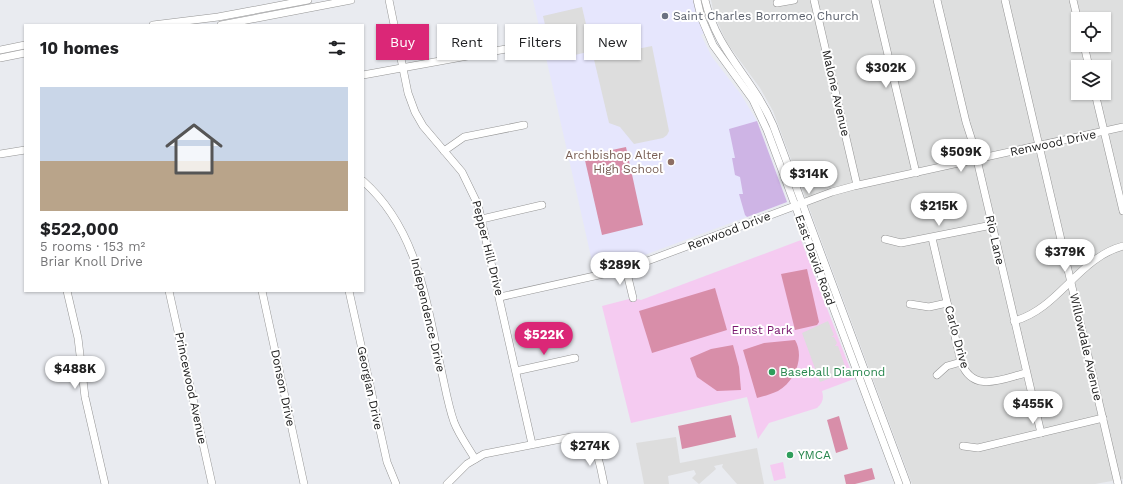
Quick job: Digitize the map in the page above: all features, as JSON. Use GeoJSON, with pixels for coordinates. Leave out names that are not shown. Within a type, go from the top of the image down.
{"type":"FeatureCollection","features":[{"type":"Feature","properties":{"kind":"street"},"geometry":{"type":"LineString","coordinates":[[170,24],[203,22],[278,3],[308,0]]}},
{"type":"Feature","properties":{"kind":"street"},"geometry":{"type":"LineString","coordinates":[[226,24],[351,0]]}},
{"type":"Feature","properties":{"kind":"street","name":"Pepper Hill Drive"},"geometry":{"type":"LineString","coordinates":[[389,0],[408,93],[415,112],[423,126],[444,150],[469,183],[482,219],[532,444]]}},
{"type":"Feature","properties":{"kind":"street","name":"East David Road"},"geometry":{"type":"LineString","coordinates":[[697,0],[703,22],[713,45],[747,92],[762,119],[852,335],[907,484]]}},
{"type":"Feature","properties":{"kind":"street","name":"East David Road"},"geometry":{"type":"LineString","coordinates":[[705,0],[712,24],[722,45],[750,84],[766,110],[844,338],[899,484]]}},
{"type":"Feature","properties":{"kind":"street"},"geometry":{"type":"LineString","coordinates":[[777,3],[794,0]]}},
{"type":"Feature","properties":{"kind":"street","name":"Malone Avenue"},"geometry":{"type":"LineString","coordinates":[[814,0],[857,185]]}},
{"type":"Feature","properties":{"kind":"street"},"geometry":{"type":"LineString","coordinates":[[875,0],[916,173]]}},
{"type":"Feature","properties":{"kind":"street","name":"Rio Lane"},"geometry":{"type":"LineString","coordinates":[[937,0],[1041,433]]}},
{"type":"Feature","properties":{"kind":"street","name":"Willowdale Avenue"},"geometry":{"type":"LineString","coordinates":[[1005,0],[1118,484]]}},
{"type":"Feature","properties":{"kind":"street"},"geometry":{"type":"LineString","coordinates":[[1073,0],[1076,12]]}},
{"type":"Feature","properties":{"kind":"street"},"geometry":{"type":"LineString","coordinates":[[278,3],[280,14]]}},
{"type":"Feature","properties":{"kind":"street"},"geometry":{"type":"LineString","coordinates":[[0,50],[24,45]]}},
{"type":"Feature","properties":{"kind":"street"},"geometry":{"type":"LineString","coordinates":[[364,75],[403,66],[505,49]]}},
{"type":"Feature","properties":{"kind":"street"},"geometry":{"type":"LineString","coordinates":[[0,58],[24,54]]}},
{"type":"Feature","properties":{"kind":"street"},"geometry":{"type":"LineString","coordinates":[[1097,100],[1123,211]]}},
{"type":"Feature","properties":{"kind":"street"},"geometry":{"type":"LineString","coordinates":[[444,150],[464,137],[524,125]]}},
{"type":"Feature","properties":{"kind":"street","name":"Renwood Drive"},"geometry":{"type":"LineString","coordinates":[[500,297],[626,269],[832,192],[857,185],[1123,127]]}},
{"type":"Feature","properties":{"kind":"street"},"geometry":{"type":"LineString","coordinates":[[0,154],[24,150]]}},
{"type":"Feature","properties":{"kind":"street","name":"Independence Drive"},"geometry":{"type":"LineString","coordinates":[[364,183],[391,212],[413,252],[423,288],[450,411],[459,433],[475,459]]}},
{"type":"Feature","properties":{"kind":"street"},"geometry":{"type":"LineString","coordinates":[[482,219],[542,205]]}},
{"type":"Feature","properties":{"kind":"street"},"geometry":{"type":"LineString","coordinates":[[885,239],[901,243],[992,225]]}},
{"type":"Feature","properties":{"kind":"street","name":"Carlo Drive"},"geometry":{"type":"LineString","coordinates":[[932,238],[961,362],[968,375],[977,381],[982,382],[1026,373]]}},
{"type":"Feature","properties":{"kind":"street"},"geometry":{"type":"LineString","coordinates":[[1014,321],[1035,313],[1103,254],[1123,246]]}},
{"type":"Feature","properties":{"kind":"street"},"geometry":{"type":"LineString","coordinates":[[626,269],[633,298]]}},
{"type":"Feature","properties":{"kind":"street"},"geometry":{"type":"LineString","coordinates":[[68,292],[78,338],[85,397],[105,484]]}},
{"type":"Feature","properties":{"kind":"street","name":"Princewood Avenue"},"geometry":{"type":"LineString","coordinates":[[170,292],[212,484]]}},
{"type":"Feature","properties":{"kind":"street","name":"Donson Drive"},"geometry":{"type":"LineString","coordinates":[[262,292],[304,484]]}},
{"type":"Feature","properties":{"kind":"street","name":"Georgian Drive"},"geometry":{"type":"LineString","coordinates":[[349,292],[387,462],[396,484]]}},
{"type":"Feature","properties":{"kind":"street"},"geometry":{"type":"LineString","coordinates":[[910,304],[929,306],[947,303]]}},
{"type":"Feature","properties":{"kind":"street"},"geometry":{"type":"LineString","coordinates":[[844,338],[852,335]]}},
{"type":"Feature","properties":{"kind":"street"},"geometry":{"type":"LineString","coordinates":[[516,371],[575,358]]}},
{"type":"Feature","properties":{"kind":"street"},"geometry":{"type":"LineString","coordinates":[[937,375],[942,369],[961,362]]}},
{"type":"Feature","properties":{"kind":"street"},"geometry":{"type":"LineString","coordinates":[[963,446],[978,448],[1103,418]]}},
{"type":"Feature","properties":{"kind":"street"},"geometry":{"type":"LineString","coordinates":[[447,484],[475,459],[493,451],[571,437],[583,439],[591,444],[597,455],[604,484]]}},
{"type":"Feature","properties":{"kind":"street"},"geometry":{"type":"LineString","coordinates":[[1118,484],[1123,483]]}},
{"type":"Feature","properties":{"kind":"shaded area","name":"Archbishop Alter High School"},"geometry":{"type":"Polygon","coordinates":[[[533,0],[697,0],[707,32],[701,35],[712,57],[740,93],[757,121],[787,202],[634,259],[594,270],[547,60],[576,60],[576,24],[538,24],[533,0]]]}},
{"type":"Feature","properties":{"kind":"shaded area"},"geometry":{"type":"Polygon","coordinates":[[[711,0],[1123,0],[1123,479],[1095,484],[912,484],[773,111],[760,88],[727,43],[714,15],[711,0]]]}},
{"type":"Feature","properties":{"kind":"shaded area"},"geometry":{"type":"Polygon","coordinates":[[[582,7],[586,24],[584,24],[584,53],[576,55],[576,24],[545,24],[543,16],[582,7]]]}},
{"type":"Feature","properties":{"kind":"shaded area"},"geometry":{"type":"Polygon","coordinates":[[[652,46],[669,131],[667,135],[663,138],[634,144],[620,127],[609,123],[594,60],[641,60],[641,48],[652,46]]]}},
{"type":"Feature","properties":{"kind":"shaded area"},"geometry":{"type":"Polygon","coordinates":[[[757,121],[787,202],[747,217],[745,215],[739,194],[743,194],[740,177],[735,175],[732,158],[735,158],[729,129],[757,121]]]}},
{"type":"Feature","properties":{"kind":"shaded area"},"geometry":{"type":"Polygon","coordinates":[[[626,147],[643,225],[602,235],[584,156],[626,147]]]}},
{"type":"Feature","properties":{"kind":"shaded area"},"geometry":{"type":"Polygon","coordinates":[[[807,269],[819,322],[817,325],[795,330],[781,274],[807,269]]]}},
{"type":"Feature","properties":{"kind":"shaded area"},"geometry":{"type":"Polygon","coordinates":[[[715,288],[727,330],[652,353],[639,311],[715,288]]]}},
{"type":"Feature","properties":{"kind":"shaded area"},"geometry":{"type":"Polygon","coordinates":[[[828,321],[834,335],[831,337],[834,337],[837,343],[835,346],[838,346],[847,372],[820,382],[802,333],[828,321]]]}},
{"type":"Feature","properties":{"kind":"shaded area","name":"Baseball Diamond"},"geometry":{"type":"Polygon","coordinates":[[[795,340],[799,354],[797,368],[793,375],[784,387],[778,391],[757,398],[743,350],[764,343],[795,340]]]}},
{"type":"Feature","properties":{"kind":"shaded area"},"geometry":{"type":"Polygon","coordinates":[[[733,345],[739,367],[741,390],[717,391],[697,377],[690,358],[711,349],[733,345]]]}},
{"type":"Feature","properties":{"kind":"shaded area"},"geometry":{"type":"Polygon","coordinates":[[[731,415],[736,437],[682,449],[678,426],[731,415]]]}},
{"type":"Feature","properties":{"kind":"shaded area"},"geometry":{"type":"Polygon","coordinates":[[[839,416],[848,449],[836,453],[827,420],[839,416]]]}},
{"type":"Feature","properties":{"kind":"shaded area"},"geometry":{"type":"Polygon","coordinates":[[[676,437],[680,463],[757,448],[764,484],[737,484],[722,467],[723,464],[714,466],[716,469],[699,484],[692,478],[696,474],[694,470],[668,476],[669,484],[644,484],[636,443],[676,437]]]}},
{"type":"Feature","properties":{"kind":"shaded area"},"geometry":{"type":"Polygon","coordinates":[[[872,468],[875,479],[855,484],[846,484],[844,475],[872,468]]]}},
{"type":"Feature","properties":{"kind":"green space","name":"Ernst Park"},"geometry":{"type":"Polygon","coordinates":[[[801,240],[854,379],[822,391],[823,396],[821,404],[817,408],[769,423],[758,439],[747,397],[631,423],[602,306],[633,298],[641,300],[801,240]]]}},
{"type":"Feature","properties":{"kind":"green space"},"geometry":{"type":"Polygon","coordinates":[[[783,462],[786,478],[774,481],[770,465],[783,462]]]}},
{"type":"Feature","properties":{"kind":"place","name":"Saint Charles Borromeo Church"},"geometry":{"type":"Point","coordinates":[665,16]}},
{"type":"Feature","properties":{"kind":"place","name":"Archbishop Alter High School"},"geometry":{"type":"Point","coordinates":[671,162]}},
{"type":"Feature","properties":{"kind":"place","name":"Baseball Diamond"},"geometry":{"type":"Point","coordinates":[772,372]}},
{"type":"Feature","properties":{"kind":"place","name":"YMCA"},"geometry":{"type":"Point","coordinates":[790,455]}}]}
